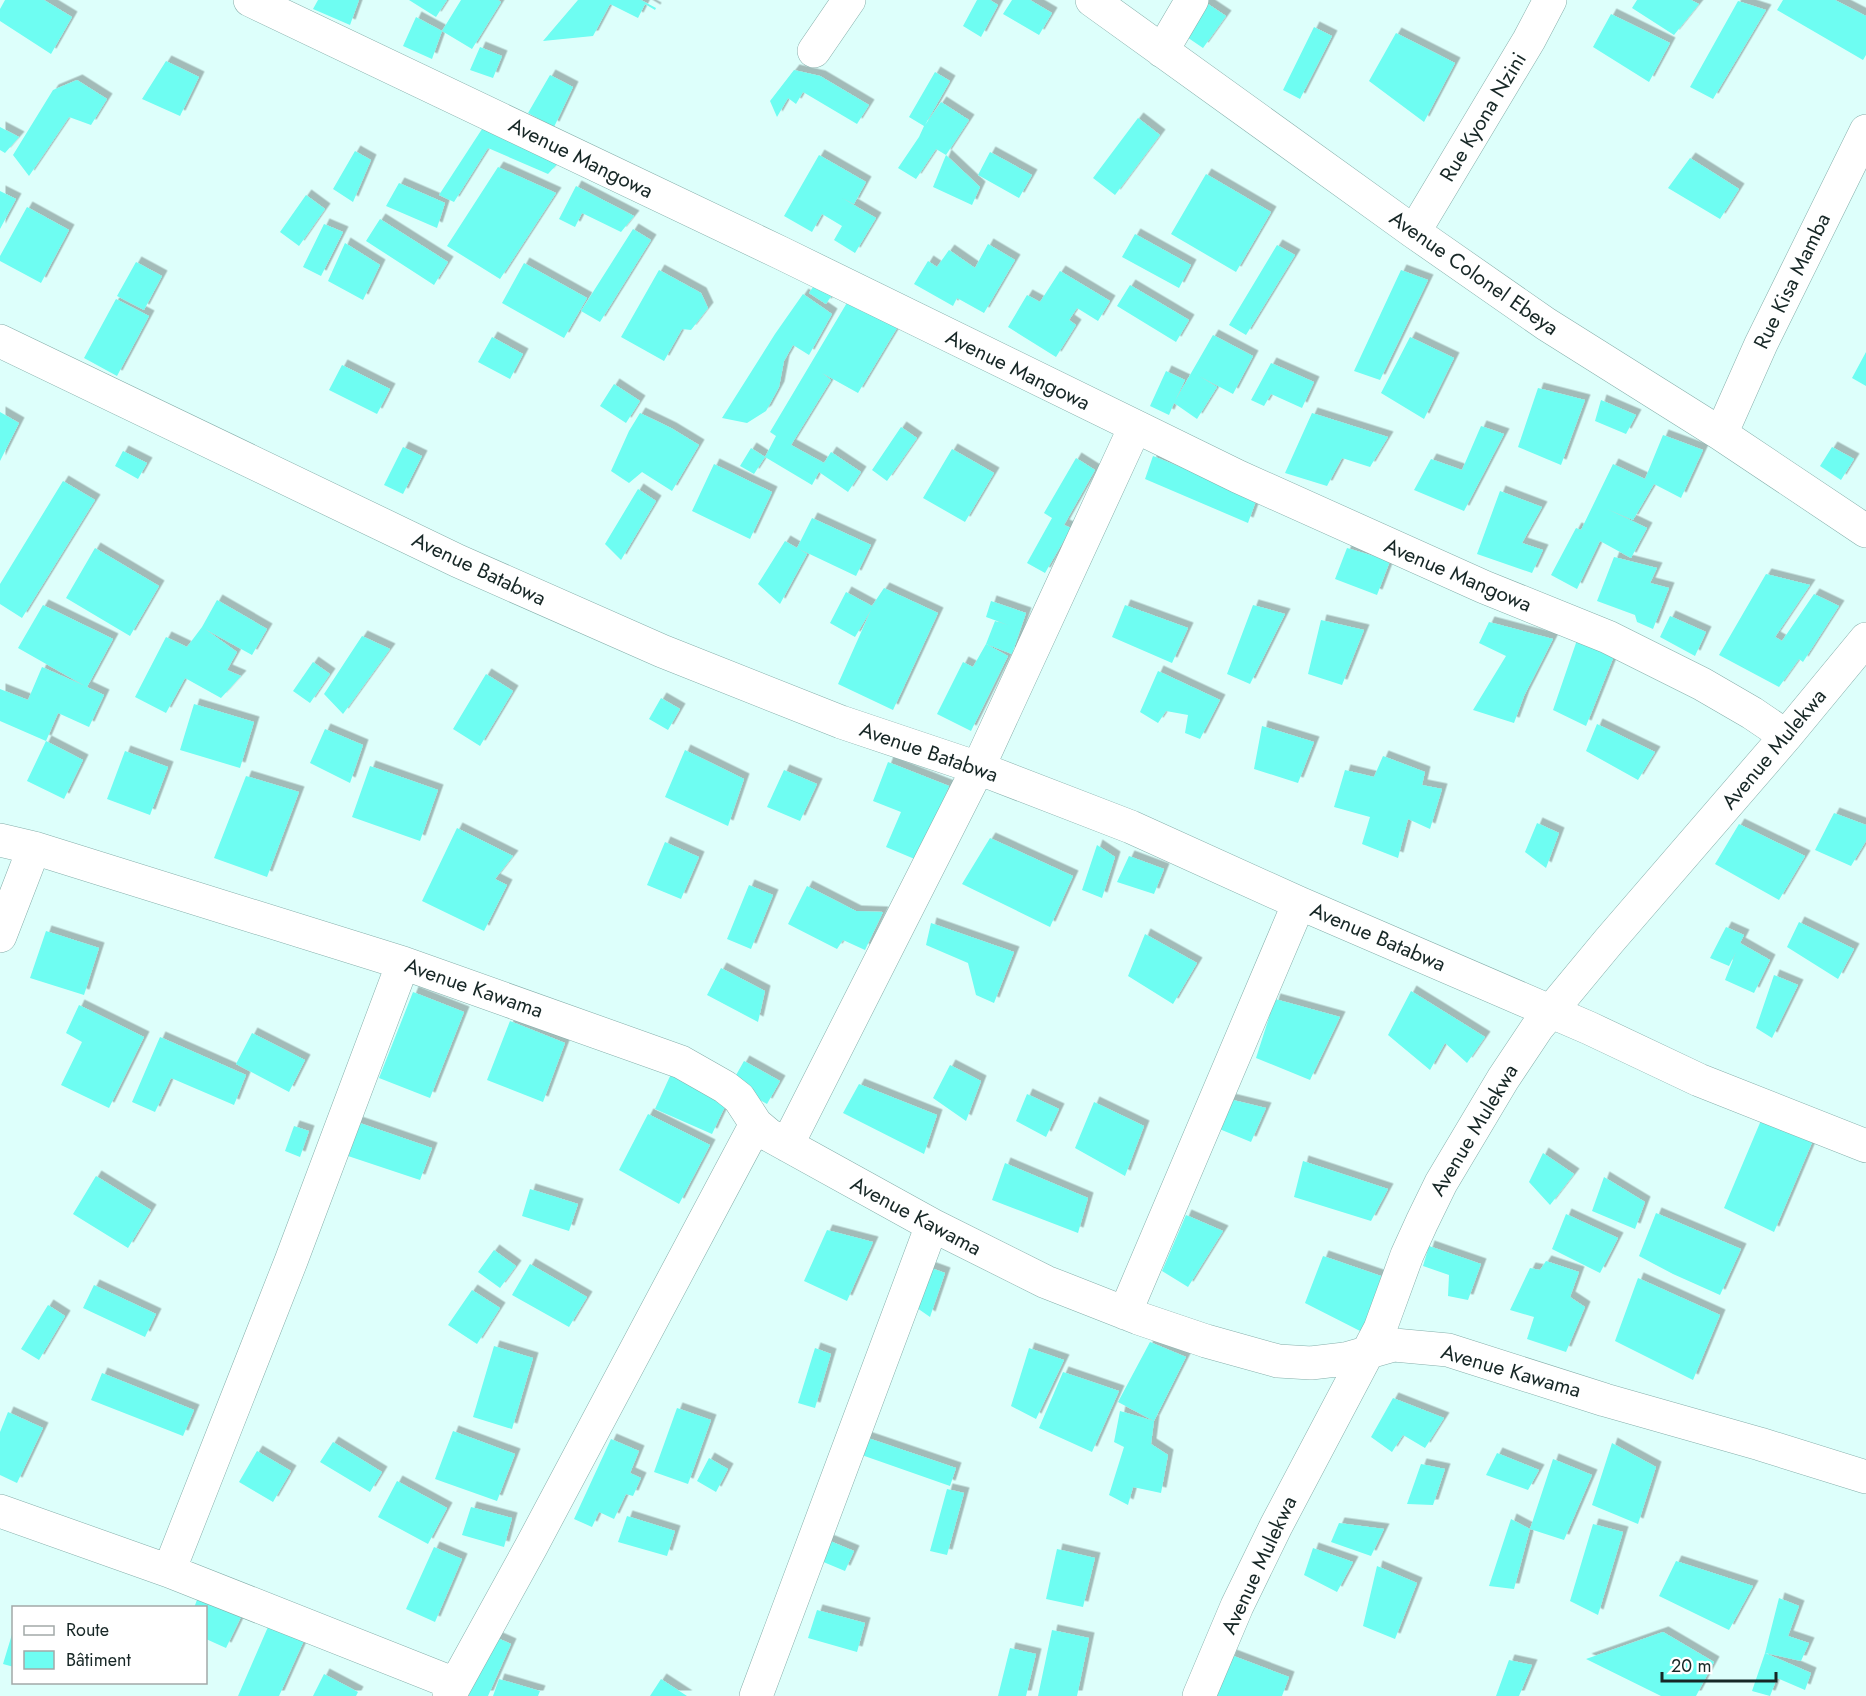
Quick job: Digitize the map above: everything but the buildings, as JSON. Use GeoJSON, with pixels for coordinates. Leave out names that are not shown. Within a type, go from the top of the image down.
{"type":"FeatureCollection","features":[{"type":"Feature","properties":{"kind":"street","name":"Avenue Mangowa"},"geometry":{"type":"LineString","coordinates":[[250,0],[781,254],[1135,427],[1366,535],[1484,587],[1608,637],[1702,684],[1786,736]]}},
{"type":"Feature","properties":{"kind":"street"},"geometry":{"type":"LineString","coordinates":[[814,51],[849,0]]}},
{"type":"Feature","properties":{"kind":"street","name":"Avenue Colonel Ebeya"},"geometry":{"type":"LineString","coordinates":[[1092,0],[1546,324],[1721,434],[1866,531]]}},
{"type":"Feature","properties":{"kind":"street"},"geometry":{"type":"LineString","coordinates":[[1162,51],[1192,0]]}},
{"type":"Feature","properties":{"kind":"street","name":"Rue Kyona Nzini"},"geometry":{"type":"LineString","coordinates":[[1414,232],[1550,0]]}},
{"type":"Feature","properties":{"kind":"street","name":"Rue Kisa Mamba"},"geometry":{"type":"LineString","coordinates":[[1721,434],[1761,344],[1866,130]]}},
{"type":"Feature","properties":{"kind":"street","name":"Avenue Batabwa"},"geometry":{"type":"LineString","coordinates":[[0,341],[458,561],[662,651],[841,722],[978,768],[1131,827],[1699,1080],[1866,1146]]}},
{"type":"Feature","properties":{"kind":"street"},"geometry":{"type":"LineString","coordinates":[[787,1145],[978,768],[1135,427]]}},
{"type":"Feature","properties":{"kind":"street","name":"Avenue Mulekwa"},"geometry":{"type":"LineString","coordinates":[[1199,1696],[1237,1606],[1276,1526],[1387,1312],[1407,1255],[1441,1183],[1503,1079],[1550,1012],[1866,639]]}},
{"type":"Feature","properties":{"kind":"street","name":"Avenue Kawama"},"geometry":{"type":"LineString","coordinates":[[0,840],[33,848],[403,963],[681,1062],[725,1087],[739,1098],[756,1124],[769,1135],[932,1226],[1047,1282],[1125,1314],[1206,1341],[1278,1361],[1311,1363],[1345,1359],[1394,1345],[1448,1350],[1605,1400],[1783,1450],[1866,1477]]}},
{"type":"Feature","properties":{"kind":"street"},"geometry":{"type":"LineString","coordinates":[[0,936],[33,848]]}},
{"type":"Feature","properties":{"kind":"street"},"geometry":{"type":"LineString","coordinates":[[1125,1314],[1299,903]]}},
{"type":"Feature","properties":{"kind":"street"},"geometry":{"type":"LineString","coordinates":[[170,1571],[291,1261],[403,963]]}},
{"type":"Feature","properties":{"kind":"street"},"geometry":{"type":"LineString","coordinates":[[0,1511],[170,1571],[452,1690],[531,1547],[756,1124]]}},
{"type":"Feature","properties":{"kind":"street"},"geometry":{"type":"LineString","coordinates":[[756,1696],[932,1226]]}}]}
